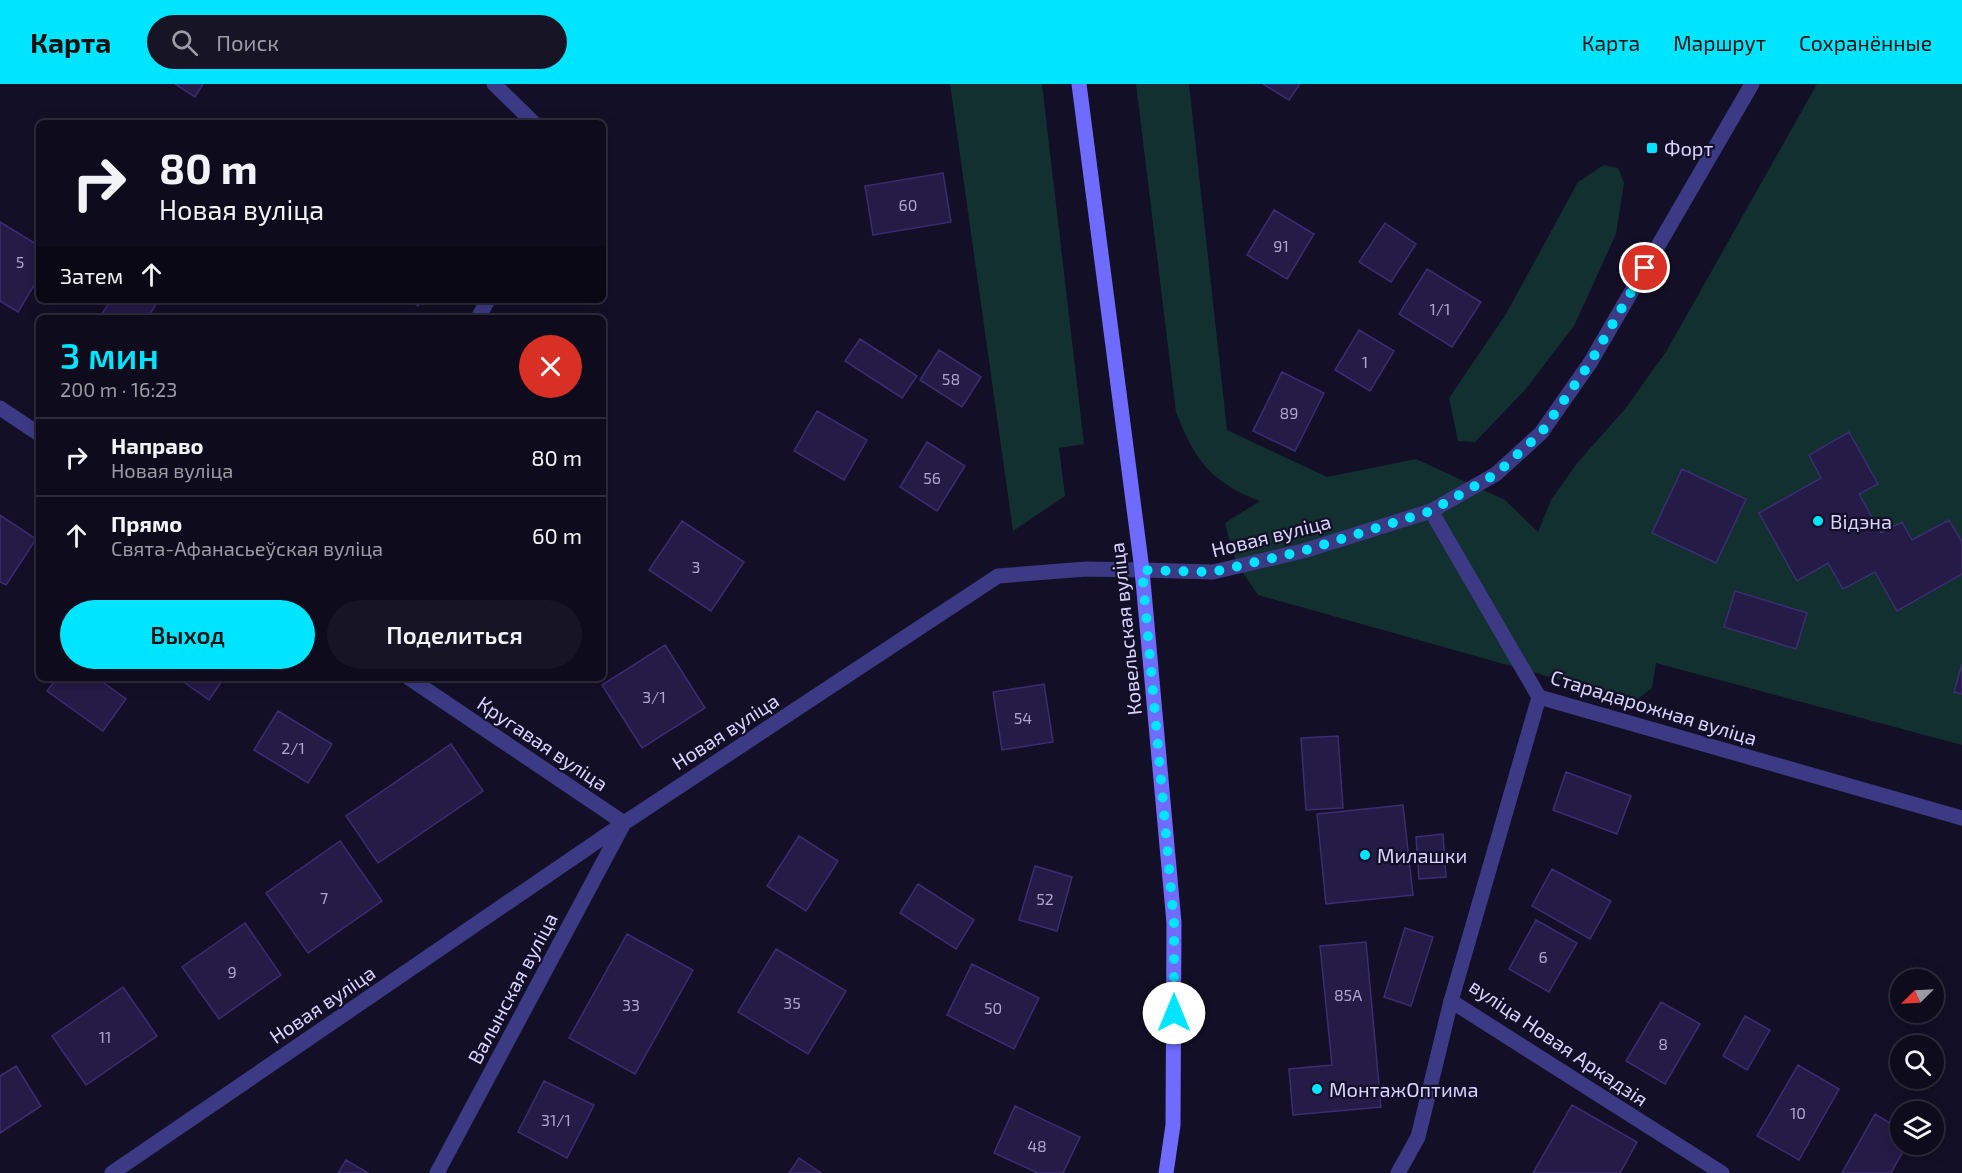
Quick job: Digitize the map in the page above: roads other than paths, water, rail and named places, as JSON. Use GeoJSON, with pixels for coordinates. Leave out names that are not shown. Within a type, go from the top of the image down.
{"type":"FeatureCollection","features":[{"type":"Feature","properties":{"kind":"main road","name":"Ковельская вуліца"},"geometry":{"type":"LineString","coordinates":[[1079,84],[1142,570],[1174,923],[1173,1125],[1166,1173]]}},
{"type":"Feature","properties":{"kind":"street"},"geometry":{"type":"LineString","coordinates":[[494,84],[531,120]]}},
{"type":"Feature","properties":{"kind":"street","name":"Новая вуліца"},"geometry":{"type":"LineString","coordinates":[[112,1173],[624,823],[998,576],[1086,569],[1213,572],[1303,551],[1431,511],[1496,474],[1541,433],[1590,363],[1752,84]]}},
{"type":"Feature","properties":{"kind":"street"},"geometry":{"type":"LineString","coordinates":[[0,408],[36,432]]}},
{"type":"Feature","properties":{"kind":"street","name":"Старадарожная вуліца"},"geometry":{"type":"LineString","coordinates":[[1431,511],[1539,698],[1962,818]]}},
{"type":"Feature","properties":{"kind":"street","name":"Кругавая вуліца"},"geometry":{"type":"LineString","coordinates":[[413,681],[624,823]]}},
{"type":"Feature","properties":{"kind":"street","name":"вуліца Новая Аркадзія"},"geometry":{"type":"LineString","coordinates":[[1539,698],[1451,1001],[1722,1173]]}},
{"type":"Feature","properties":{"kind":"street","name":"Валынская вуліца"},"geometry":{"type":"LineString","coordinates":[[437,1173],[624,823]]}},
{"type":"Feature","properties":{"kind":"street"},"geometry":{"type":"LineString","coordinates":[[1398,1173],[1418,1137],[1451,1001]]}},
{"type":"Feature","properties":{"kind":"place","name":"Форт"},"geometry":{"type":"Point","coordinates":[1652,148]}},
{"type":"Feature","properties":{"kind":"place","name":"Відэна"},"geometry":{"type":"Point","coordinates":[1818,521]}},
{"type":"Feature","properties":{"kind":"place","name":"Милашки"},"geometry":{"type":"Point","coordinates":[1365,855]}},
{"type":"Feature","properties":{"kind":"place","name":"МонтажОптима"},"geometry":{"type":"Point","coordinates":[1317,1089]}}]}
